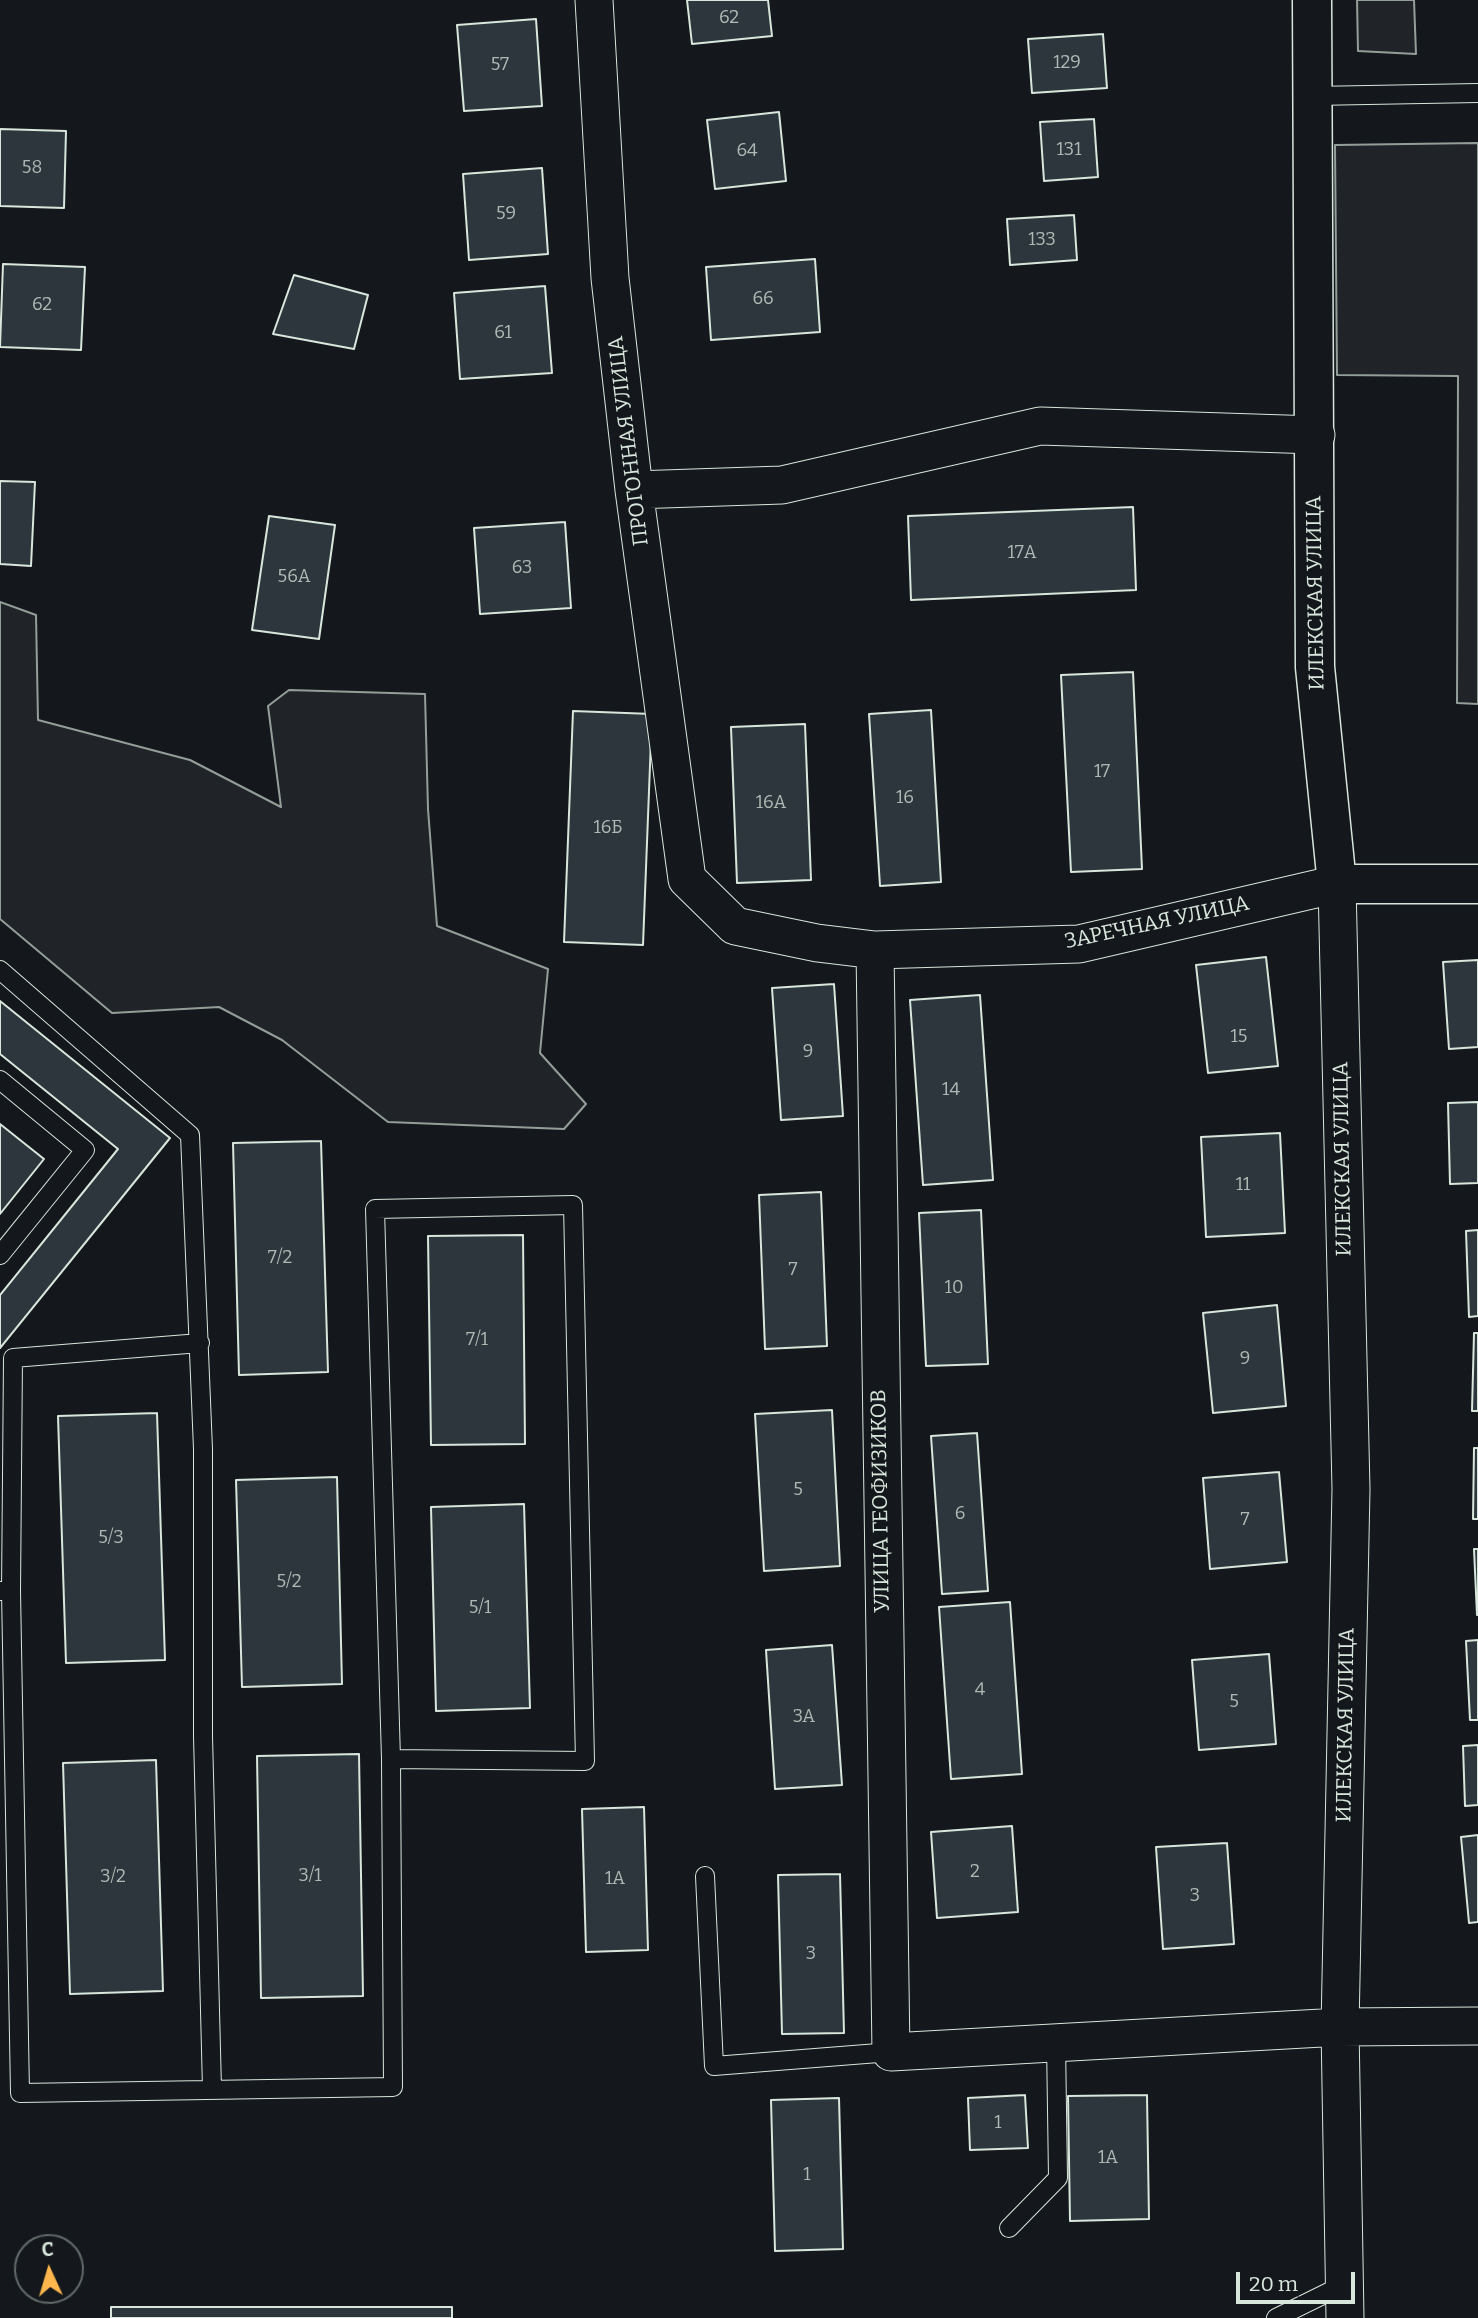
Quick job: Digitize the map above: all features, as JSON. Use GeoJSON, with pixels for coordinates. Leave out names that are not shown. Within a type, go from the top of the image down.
{"type":"FeatureCollection","features":[{"type":"Feature","properties":{"kind":"street","name":"ПРОГОННАЯ УЛИЦА"},"geometry":{"type":"LineString","coordinates":[[594,0],[610,278],[634,490],[687,879]]}},
{"type":"Feature","properties":{"kind":"street","name":"ИЛЕКСКАЯ УЛИЦА"},"geometry":{"type":"LineString","coordinates":[[1312,0],[1315,667],[1337,884],[1351,1489],[1340,2027],[1345,2301]]}},
{"type":"Feature","properties":{"kind":"street"},"geometry":{"type":"LineString","coordinates":[[634,490],[782,485],[1040,426],[1316,435]]}},
{"type":"Feature","properties":{"kind":"street","name":"ЗАРЕЧНАЯ УЛИЦА"},"geometry":{"type":"LineString","coordinates":[[687,879],[735,926],[817,943],[875,950],[1079,944],[1337,884],[1478,884]]}},
{"type":"Feature","properties":{"kind":"street","name":"УЛИЦА ГЕОФИЗИКОВ"},"geometry":{"type":"LineString","coordinates":[[875,950],[891,2052]]}},
{"type":"Feature","properties":{"kind":"street"},"geometry":{"type":"LineString","coordinates":[[891,2052],[1340,2027],[1478,2026]]}},
{"type":"Feature","properties":{"kind":"lane"},"geometry":{"type":"LineString","coordinates":[[1313,96],[1478,93]]}},
{"type":"Feature","properties":{"kind":"lane"},"geometry":{"type":"LineString","coordinates":[[0,970],[190,1135],[200,1343],[203,1737],[212,2089]]}},
{"type":"Feature","properties":{"kind":"lane"},"geometry":{"type":"LineString","coordinates":[[0,1080],[85,1150],[0,1255]]}},
{"type":"Feature","properties":{"kind":"lane"},"geometry":{"type":"LineString","coordinates":[[200,1343],[13,1358],[5,1591],[20,2092],[393,2087],[391,1759],[375,1209],[573,1205],[585,1761],[391,1759]]}},
{"type":"Feature","properties":{"kind":"lane"},"geometry":{"type":"LineString","coordinates":[[705,1876],[714,2066],[891,2052]]}},
{"type":"Feature","properties":{"kind":"lane"},"geometry":{"type":"LineString","coordinates":[[1009,2228],[1058,2178],[1056,2042]]}},
{"type":"Feature","properties":{"kind":"lane"},"geometry":{"type":"LineString","coordinates":[[1276,2318],[1345,2301]]}},
{"type":"Feature","properties":{"kind":"shaded area"},"geometry":{"type":"Polygon","coordinates":[[[1357,0],[1414,0],[1416,54],[1358,51],[1357,0]]]}},
{"type":"Feature","properties":{"kind":"shaded area"},"geometry":{"type":"Polygon","coordinates":[[[1478,143],[1478,704],[1457,703],[1458,376],[1337,375],[1335,145],[1478,143]]]}},
{"type":"Feature","properties":{"kind":"shaded area"},"geometry":{"type":"Polygon","coordinates":[[[0,602],[36,615],[38,720],[190,760],[281,807],[268,706],[289,690],[425,694],[428,809],[437,926],[548,969],[540,1053],[586,1104],[564,1129],[388,1122],[282,1040],[219,1007],[112,1013],[0,919],[0,602]]]}},
{"type":"Feature","properties":{"kind":"building"},"geometry":{"type":"Polygon","coordinates":[[[687,0],[768,0],[772,36],[692,44],[687,0]]]}},
{"type":"Feature","properties":{"kind":"building"},"geometry":{"type":"Polygon","coordinates":[[[536,19],[542,106],[464,111],[457,25],[536,19]]]}},
{"type":"Feature","properties":{"kind":"building"},"geometry":{"type":"Polygon","coordinates":[[[1103,34],[1107,88],[1032,93],[1028,39],[1103,34]]]}},
{"type":"Feature","properties":{"kind":"building"},"geometry":{"type":"Polygon","coordinates":[[[779,112],[786,181],[715,189],[707,120],[779,112]]]}},
{"type":"Feature","properties":{"kind":"building"},"geometry":{"type":"Polygon","coordinates":[[[1094,119],[1098,177],[1044,181],[1040,122],[1094,119]]]}},
{"type":"Feature","properties":{"kind":"building"},"geometry":{"type":"Polygon","coordinates":[[[0,129],[66,131],[64,208],[0,206],[0,129]]]}},
{"type":"Feature","properties":{"kind":"building"},"geometry":{"type":"Polygon","coordinates":[[[542,168],[548,254],[469,260],[463,174],[542,168]]]}},
{"type":"Feature","properties":{"kind":"building"},"geometry":{"type":"Polygon","coordinates":[[[1074,215],[1077,260],[1010,265],[1007,219],[1074,215]]]}},
{"type":"Feature","properties":{"kind":"building"},"geometry":{"type":"Polygon","coordinates":[[[815,259],[820,332],[711,340],[706,267],[815,259]]]}},
{"type":"Feature","properties":{"kind":"building"},"geometry":{"type":"Polygon","coordinates":[[[3,264],[85,267],[81,350],[0,347],[3,264]]]}},
{"type":"Feature","properties":{"kind":"building"},"geometry":{"type":"Polygon","coordinates":[[[294,275],[368,295],[354,349],[273,334],[294,275]]]}},
{"type":"Feature","properties":{"kind":"building"},"geometry":{"type":"Polygon","coordinates":[[[545,286],[552,373],[460,379],[454,293],[545,286]]]}},
{"type":"Feature","properties":{"kind":"building"},"geometry":{"type":"Polygon","coordinates":[[[0,481],[35,482],[31,566],[0,564],[0,481]]]}},
{"type":"Feature","properties":{"kind":"building"},"geometry":{"type":"Polygon","coordinates":[[[1133,507],[1136,590],[911,600],[908,516],[1133,507]]]}},
{"type":"Feature","properties":{"kind":"building"},"geometry":{"type":"Polygon","coordinates":[[[269,516],[335,525],[319,639],[252,630],[269,516]]]}},
{"type":"Feature","properties":{"kind":"building"},"geometry":{"type":"Polygon","coordinates":[[[565,522],[571,608],[480,614],[474,528],[565,522]]]}},
{"type":"Feature","properties":{"kind":"building"},"geometry":{"type":"Polygon","coordinates":[[[1133,672],[1142,869],[1071,872],[1061,675],[1133,672]]]}},
{"type":"Feature","properties":{"kind":"building"},"geometry":{"type":"Polygon","coordinates":[[[931,710],[941,882],[880,886],[869,714],[931,710]]]}},
{"type":"Feature","properties":{"kind":"building"},"geometry":{"type":"Polygon","coordinates":[[[573,711],[652,714],[643,945],[564,942],[573,711]]]}},
{"type":"Feature","properties":{"kind":"building"},"geometry":{"type":"Polygon","coordinates":[[[805,724],[811,880],[737,883],[731,727],[805,724]]]}},
{"type":"Feature","properties":{"kind":"building"},"geometry":{"type":"Polygon","coordinates":[[[1266,957],[1278,1066],[1208,1073],[1196,965],[1266,957]]]}},
{"type":"Feature","properties":{"kind":"building"},"geometry":{"type":"Polygon","coordinates":[[[1478,960],[1478,1047],[1449,1049],[1443,962],[1478,960]]]}},
{"type":"Feature","properties":{"kind":"building"},"geometry":{"type":"Polygon","coordinates":[[[834,984],[843,1116],[781,1120],[772,988],[834,984]]]}},
{"type":"Feature","properties":{"kind":"building"},"geometry":{"type":"Polygon","coordinates":[[[980,995],[993,1180],[923,1185],[910,1000],[980,995]]]}},
{"type":"Feature","properties":{"kind":"building"},"geometry":{"type":"Polygon","coordinates":[[[0,1001],[170,1138],[0,1348],[0,1295],[118,1149],[0,1054],[0,1001]]]}},
{"type":"Feature","properties":{"kind":"building"},"geometry":{"type":"Polygon","coordinates":[[[1478,1102],[1478,1183],[1450,1184],[1448,1103],[1478,1102]]]}},
{"type":"Feature","properties":{"kind":"building"},"geometry":{"type":"Polygon","coordinates":[[[0,1124],[44,1159],[0,1214],[0,1124]]]}},
{"type":"Feature","properties":{"kind":"building"},"geometry":{"type":"Polygon","coordinates":[[[1280,1133],[1285,1233],[1206,1237],[1201,1137],[1280,1133]]]}},
{"type":"Feature","properties":{"kind":"building"},"geometry":{"type":"Polygon","coordinates":[[[321,1141],[328,1372],[239,1375],[233,1143],[321,1141]]]}},
{"type":"Feature","properties":{"kind":"building"},"geometry":{"type":"Polygon","coordinates":[[[821,1192],[827,1346],[765,1349],[759,1195],[821,1192]]]}},
{"type":"Feature","properties":{"kind":"building"},"geometry":{"type":"Polygon","coordinates":[[[981,1210],[988,1364],[926,1366],[919,1213],[981,1210]]]}},
{"type":"Feature","properties":{"kind":"building"},"geometry":{"type":"Polygon","coordinates":[[[1478,1230],[1478,1316],[1469,1317],[1466,1231],[1478,1230]]]}},
{"type":"Feature","properties":{"kind":"building"},"geometry":{"type":"Polygon","coordinates":[[[523,1235],[525,1444],[431,1445],[428,1236],[523,1235]]]}},
{"type":"Feature","properties":{"kind":"building"},"geometry":{"type":"Polygon","coordinates":[[[1277,1305],[1286,1406],[1213,1413],[1203,1313],[1277,1305]]]}},
{"type":"Feature","properties":{"kind":"building"},"geometry":{"type":"Polygon","coordinates":[[[1474,1333],[1478,1333],[1478,1411],[1472,1411],[1474,1333]]]}},
{"type":"Feature","properties":{"kind":"building"},"geometry":{"type":"Polygon","coordinates":[[[832,1410],[840,1566],[764,1571],[755,1414],[832,1410]]]}},
{"type":"Feature","properties":{"kind":"building"},"geometry":{"type":"Polygon","coordinates":[[[157,1413],[165,1660],[66,1663],[58,1416],[157,1413]]]}},
{"type":"Feature","properties":{"kind":"building"},"geometry":{"type":"Polygon","coordinates":[[[977,1433],[988,1591],[942,1594],[931,1436],[977,1433]]]}},
{"type":"Feature","properties":{"kind":"building"},"geometry":{"type":"Polygon","coordinates":[[[1474,1448],[1478,1448],[1478,1519],[1473,1519],[1474,1448]]]}},
{"type":"Feature","properties":{"kind":"building"},"geometry":{"type":"Polygon","coordinates":[[[1279,1472],[1287,1562],[1210,1569],[1203,1478],[1279,1472]]]}},
{"type":"Feature","properties":{"kind":"building"},"geometry":{"type":"Polygon","coordinates":[[[337,1477],[342,1684],[242,1687],[236,1480],[337,1477]]]}},
{"type":"Feature","properties":{"kind":"building"},"geometry":{"type":"Polygon","coordinates":[[[524,1504],[530,1708],[436,1711],[431,1507],[524,1504]]]}},
{"type":"Feature","properties":{"kind":"building"},"geometry":{"type":"Polygon","coordinates":[[[1474,1549],[1478,1549],[1478,1615],[1477,1615],[1474,1549]]]}},
{"type":"Feature","properties":{"kind":"building"},"geometry":{"type":"Polygon","coordinates":[[[1010,1602],[1022,1774],[951,1779],[939,1607],[1010,1602]]]}},
{"type":"Feature","properties":{"kind":"building"},"geometry":{"type":"Polygon","coordinates":[[[1478,1640],[1478,1720],[1470,1720],[1466,1641],[1478,1640]]]}},
{"type":"Feature","properties":{"kind":"building"},"geometry":{"type":"Polygon","coordinates":[[[832,1645],[842,1785],[775,1789],[766,1650],[832,1645]]]}},
{"type":"Feature","properties":{"kind":"building"},"geometry":{"type":"Polygon","coordinates":[[[1269,1654],[1276,1744],[1199,1750],[1192,1660],[1269,1654]]]}},
{"type":"Feature","properties":{"kind":"building"},"geometry":{"type":"Polygon","coordinates":[[[1478,1745],[1478,1805],[1465,1806],[1463,1746],[1478,1745]]]}},
{"type":"Feature","properties":{"kind":"building"},"geometry":{"type":"Polygon","coordinates":[[[359,1754],[363,1996],[261,1998],[257,1756],[359,1754]]]}},
{"type":"Feature","properties":{"kind":"building"},"geometry":{"type":"Polygon","coordinates":[[[156,1760],[163,1991],[70,1994],[63,1763],[156,1760]]]}},
{"type":"Feature","properties":{"kind":"building"},"geometry":{"type":"Polygon","coordinates":[[[644,1807],[648,1950],[586,1952],[582,1809],[644,1807]]]}},
{"type":"Feature","properties":{"kind":"building"},"geometry":{"type":"Polygon","coordinates":[[[1012,1826],[1018,1912],[937,1918],[931,1832],[1012,1826]]]}},
{"type":"Feature","properties":{"kind":"building"},"geometry":{"type":"Polygon","coordinates":[[[1478,1835],[1478,1922],[1469,1923],[1461,1837],[1478,1835]]]}},
{"type":"Feature","properties":{"kind":"building"},"geometry":{"type":"Polygon","coordinates":[[[1227,1843],[1234,1944],[1163,1949],[1156,1847],[1227,1843]]]}},
{"type":"Feature","properties":{"kind":"building"},"geometry":{"type":"Polygon","coordinates":[[[840,1874],[844,2033],[782,2034],[778,1875],[840,1874]]]}},
{"type":"Feature","properties":{"kind":"building"},"geometry":{"type":"Polygon","coordinates":[[[1025,2095],[1028,2148],[970,2150],[968,2098],[1025,2095]]]}},
{"type":"Feature","properties":{"kind":"building"},"geometry":{"type":"Polygon","coordinates":[[[1147,2095],[1149,2219],[1070,2221],[1068,2096],[1147,2095]]]}},
{"type":"Feature","properties":{"kind":"building"},"geometry":{"type":"Polygon","coordinates":[[[839,2098],[843,2249],[775,2251],[771,2100],[839,2098]]]}},
{"type":"Feature","properties":{"kind":"building"},"geometry":{"type":"Polygon","coordinates":[[[111,2307],[452,2307],[452,2318],[111,2318],[111,2307]]]}}]}
